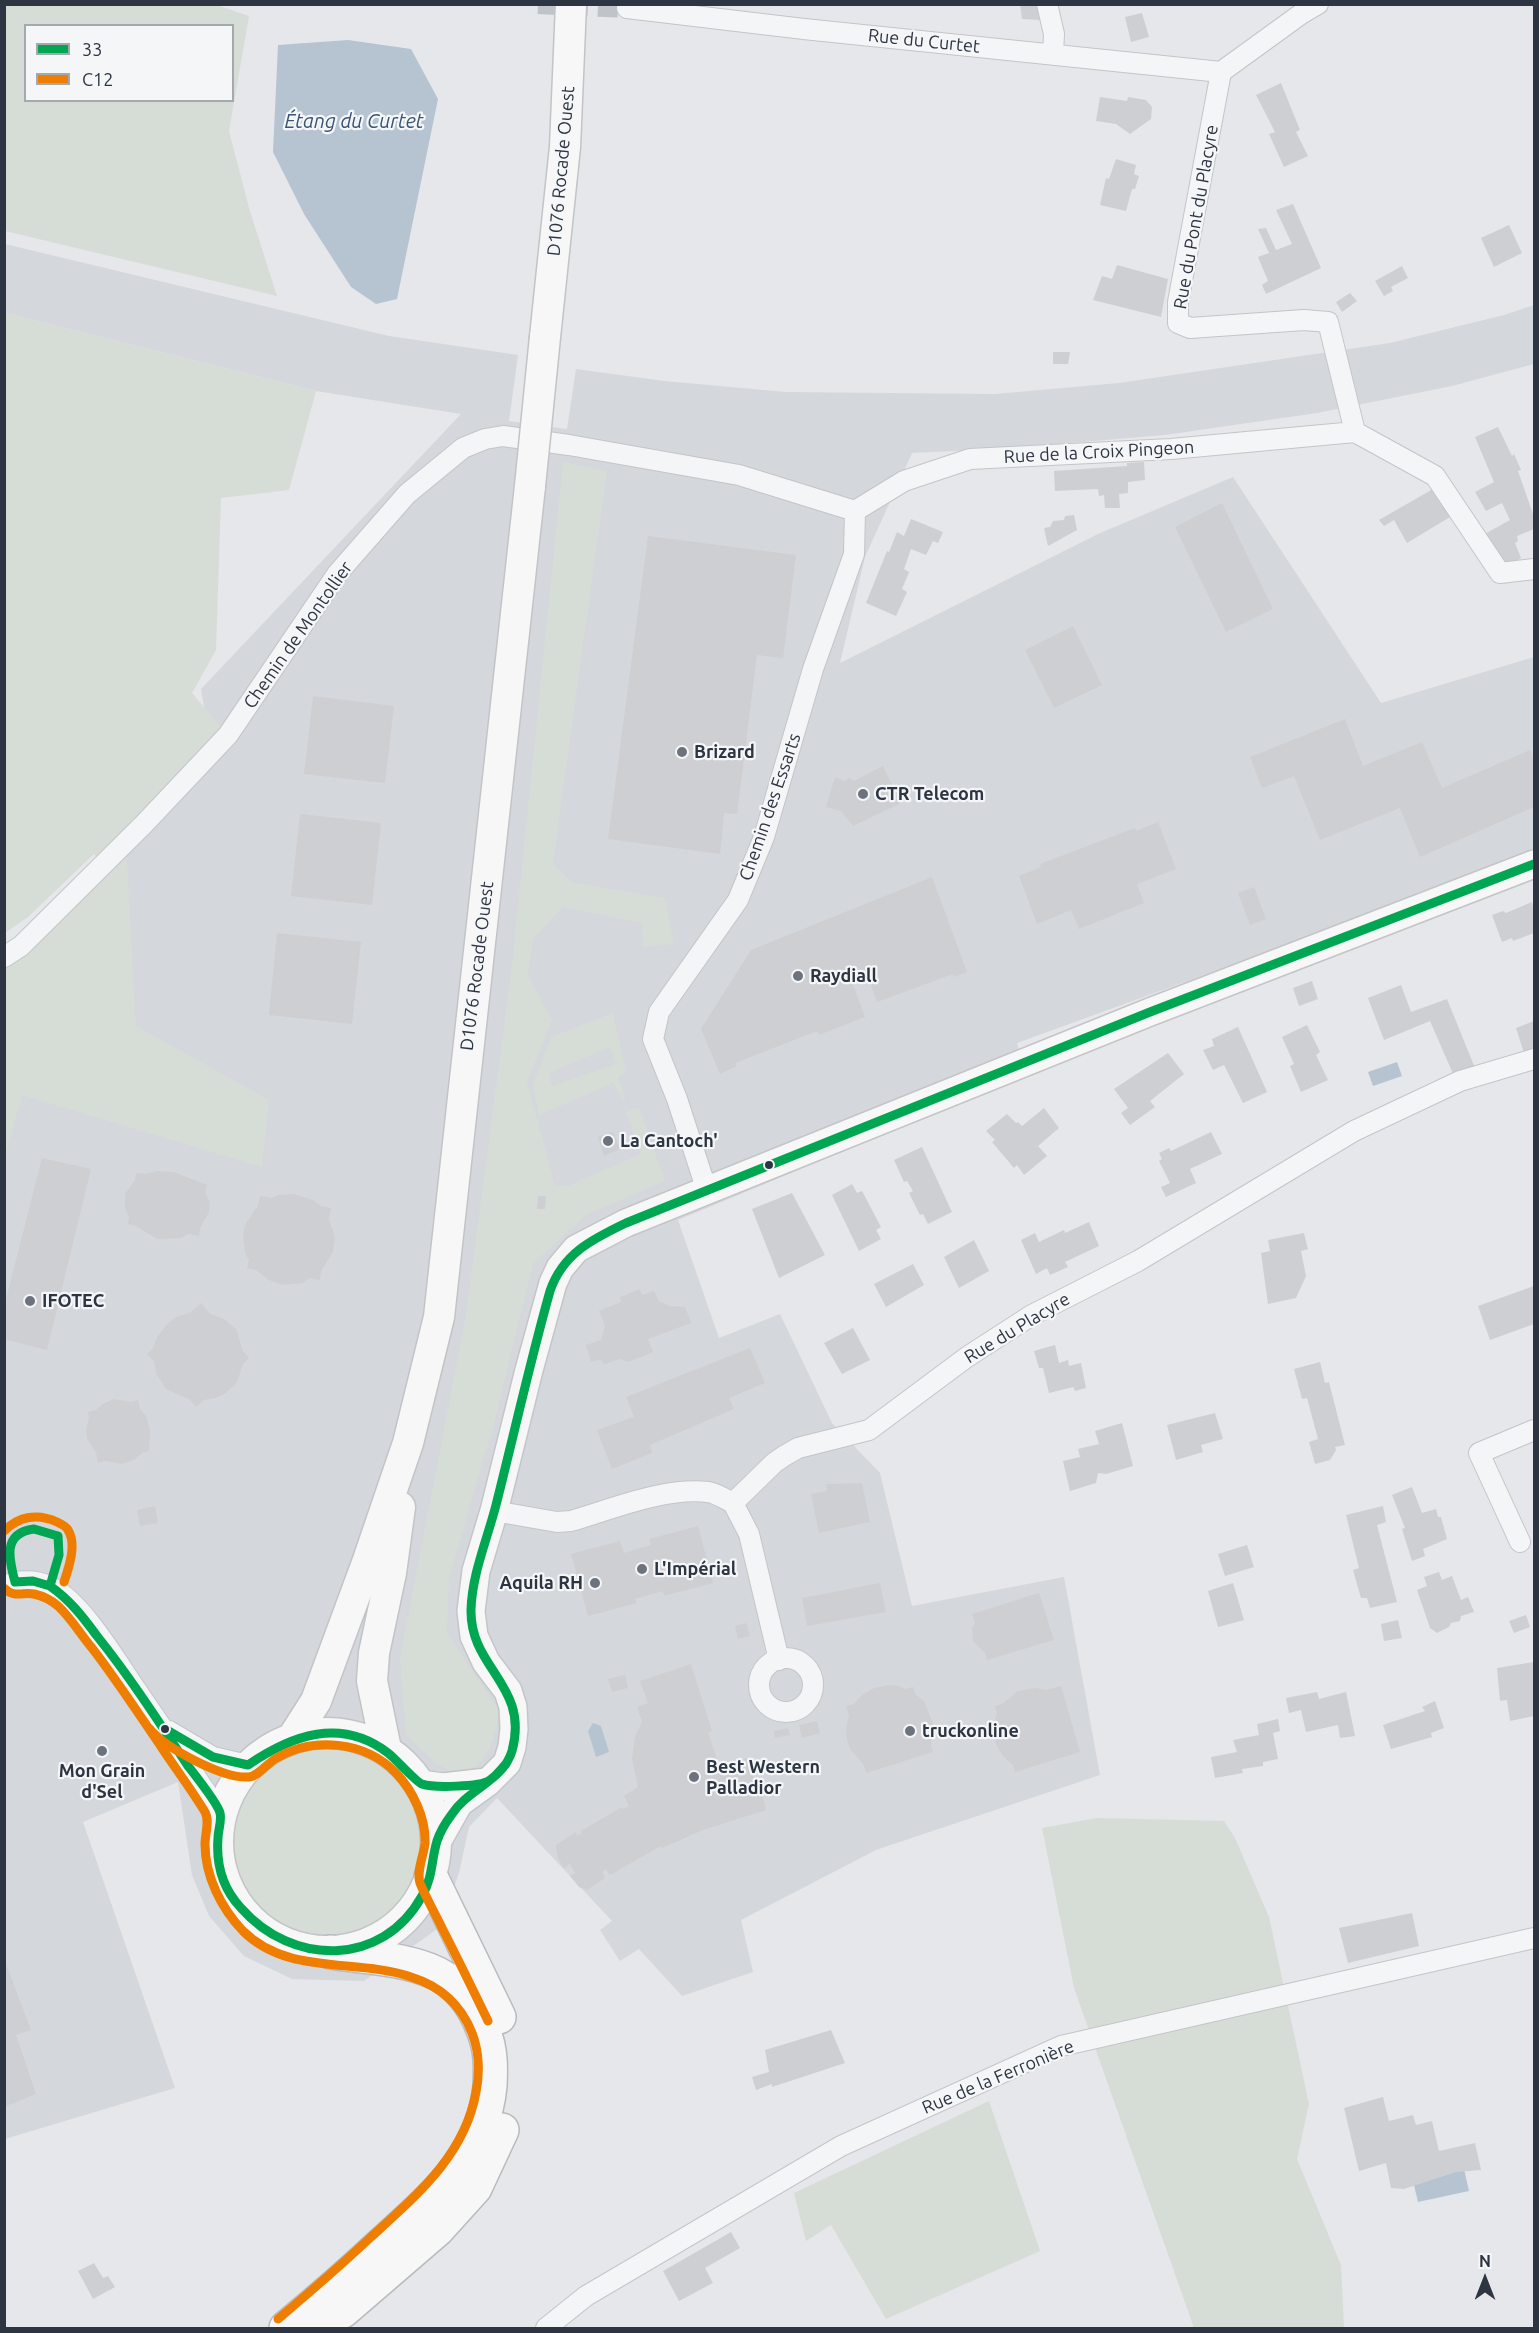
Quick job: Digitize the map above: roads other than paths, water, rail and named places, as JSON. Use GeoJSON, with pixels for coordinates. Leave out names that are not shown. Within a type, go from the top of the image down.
{"type":"FeatureCollection","features":[{"type":"Feature","properties":{"kind":"highway"},"geometry":{"type":"LineString","coordinates":[[316,2328],[344,2310],[438,2229],[476,2188],[501,2136],[507,2107],[509,2056],[497,2009],[431,1877]]}},
{"type":"Feature","properties":{"kind":"highway"},"geometry":{"type":"LineString","coordinates":[[286,2328],[324,2298],[427,2202],[456,2170],[473,2145],[483,2122],[489,2096],[491,2069],[489,2044],[478,2016],[463,1992],[447,1979],[428,1970],[330,1952]]}},
{"type":"Feature","properties":{"kind":"main road","name":"D1076 Rocade Ouest"},"geometry":{"type":"LineString","coordinates":[[408,1443],[439,1317],[565,147],[571,4]]}},
{"type":"Feature","properties":{"kind":"main road"},"geometry":{"type":"LineString","coordinates":[[293,1737],[316,1701],[408,1443]]}},
{"type":"Feature","properties":{"kind":"main road"},"geometry":{"type":"LineString","coordinates":[[386,1749],[372,1681],[373,1662],[391,1573],[408,1443]]}},
{"type":"Feature","properties":{"kind":"main road"},"geometry":{"type":"LineString","coordinates":[[325,1732],[357,1736],[386,1749],[405,1765],[420,1784],[433,1811],[437,1842],[431,1877],[416,1907],[392,1931],[363,1946],[330,1952],[296,1947],[265,1933],[240,1910],[223,1880],[217,1846],[220,1812],[231,1787],[248,1765],[269,1749],[293,1737],[325,1732]]}},
{"type":"Feature","properties":{"kind":"street"},"geometry":{"type":"LineString","coordinates":[[1047,4],[1054,34],[1053,54]]}},
{"type":"Feature","properties":{"kind":"street"},"geometry":{"type":"LineString","coordinates":[[1221,72],[1318,4]]}},
{"type":"Feature","properties":{"kind":"street","name":"Rue du Curtet"},"geometry":{"type":"LineString","coordinates":[[627,8],[804,29],[1221,72]]}},
{"type":"Feature","properties":{"kind":"street","name":"Rue du Pont du Placyre"},"geometry":{"type":"LineString","coordinates":[[1221,72],[1178,302],[1178,323],[1190,328],[1304,320],[1328,322],[1353,426]]}},
{"type":"Feature","properties":{"kind":"street"},"geometry":{"type":"LineString","coordinates":[[1353,426],[1435,476],[1500,573],[1534,568]]}},
{"type":"Feature","properties":{"kind":"street","name":"Rue de la Croix Pingeon"},"geometry":{"type":"LineString","coordinates":[[855,511],[904,481],[970,459],[1171,449],[1353,426]]}},
{"type":"Feature","properties":{"kind":"street","name":"Chemin de Montollier"},"geometry":{"type":"LineString","coordinates":[[4,957],[21,946],[132,836],[228,735],[337,574],[407,494],[463,448],[485,439],[503,436],[569,445],[739,475],[855,511]]}},
{"type":"Feature","properties":{"kind":"street","name":"Chemin des Essarts"},"geometry":{"type":"LineString","coordinates":[[707,1191],[677,1099],[653,1039],[659,1012],[738,900],[764,837],[813,669],[854,554],[855,511]]}},
{"type":"Feature","properties":{"kind":"street"},"geometry":{"type":"LineString","coordinates":[[437,1842],[459,1803],[488,1782],[507,1763],[512,1747],[513,1707],[508,1691],[486,1662],[474,1636],[471,1611],[476,1571],[554,1283],[560,1269],[576,1249],[626,1223],[1161,1008],[1534,864]]}},
{"type":"Feature","properties":{"kind":"street","name":"Rue du Placyre"},"geometry":{"type":"LineString","coordinates":[[733,1503],[784,1456],[798,1448],[869,1430],[967,1357],[1032,1315],[1138,1261],[1354,1131],[1460,1081],[1534,1059]]}},
{"type":"Feature","properties":{"kind":"street"},"geometry":{"type":"LineString","coordinates":[[1520,1542],[1479,1453],[1534,1430]]}},
{"type":"Feature","properties":{"kind":"street"},"geometry":{"type":"LineString","coordinates":[[494,1511],[557,1522],[571,1521],[662,1495],[691,1491],[710,1492],[733,1503],[748,1534],[779,1660]]}},
{"type":"Feature","properties":{"kind":"street"},"geometry":{"type":"LineString","coordinates":[[10,1584],[33,1581],[50,1586],[68,1599],[97,1632],[220,1812]]}},
{"type":"Feature","properties":{"kind":"street"},"geometry":{"type":"LineString","coordinates":[[165,1729],[213,1757],[248,1765]]}},
{"type":"Feature","properties":{"kind":"street"},"geometry":{"type":"LineString","coordinates":[[420,1784],[443,1787],[488,1782]]}},
{"type":"Feature","properties":{"kind":"street","name":"Rue de la Ferronière"},"geometry":{"type":"LineString","coordinates":[[546,2328],[586,2296],[841,2146],[1061,2046],[1534,1938]]}},
{"type":"Feature","properties":{"kind":"water","name":"Étang du Curtet"},"geometry":{"type":"Polygon","coordinates":[[[348,40],[411,49],[438,99],[397,299],[376,304],[351,287],[304,214],[273,152],[278,45],[348,40]]]}},
{"type":"Feature","properties":{"kind":"water"},"geometry":{"type":"Polygon","coordinates":[[[1397,1062],[1402,1076],[1373,1086],[1368,1072],[1397,1062]]]}},
{"type":"Feature","properties":{"kind":"water"},"geometry":{"type":"Polygon","coordinates":[[[593,1723],[601,1726],[609,1752],[596,1757],[588,1731],[593,1723]]]}},
{"type":"Feature","properties":{"kind":"water"},"geometry":{"type":"Polygon","coordinates":[[[1464,2169],[1469,2191],[1418,2202],[1413,2181],[1464,2169]]]}},
{"type":"Feature","properties":{"kind":"tunnel"},"geometry":{"type":"LineString","coordinates":[[538,4],[627,8]]}},
{"type":"Feature","properties":{"kind":"place","name":"Brizard"},"geometry":{"type":"Point","coordinates":[682,752]}},
{"type":"Feature","properties":{"kind":"place","name":"CTR Telecom"},"geometry":{"type":"Point","coordinates":[863,794]}},
{"type":"Feature","properties":{"kind":"place","name":"Raydiall"},"geometry":{"type":"Point","coordinates":[798,976]}},
{"type":"Feature","properties":{"kind":"place","name":"La Cantoch'"},"geometry":{"type":"Point","coordinates":[608,1141]}},
{"type":"Feature","properties":{"kind":"place","name":"IFOTEC"},"geometry":{"type":"Point","coordinates":[30,1301]}},
{"type":"Feature","properties":{"kind":"place","name":"L'Impérial"},"geometry":{"type":"Point","coordinates":[642,1569]}},
{"type":"Feature","properties":{"kind":"place","name":"Aquila RH"},"geometry":{"type":"Point","coordinates":[595,1583]}},
{"type":"Feature","properties":{"kind":"place","name":"truckonline"},"geometry":{"type":"Point","coordinates":[910,1731]}},
{"type":"Feature","properties":{"kind":"place","name":"Mon Grain d'Sel"},"geometry":{"type":"Point","coordinates":[102,1751]}},
{"type":"Feature","properties":{"kind":"place","name":"Best Western Palladior"},"geometry":{"type":"Point","coordinates":[694,1777]}}]}
